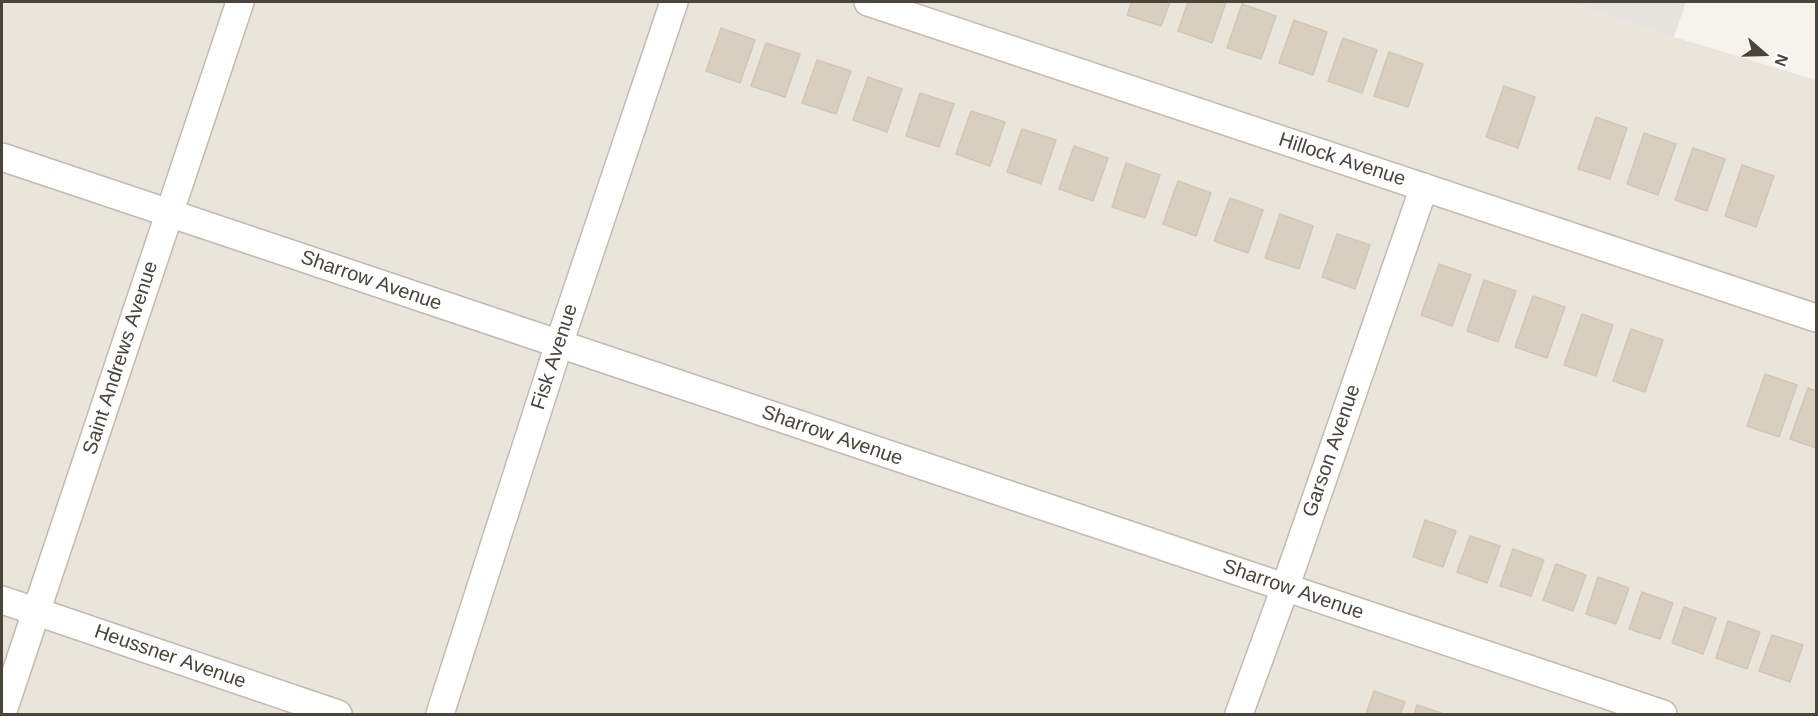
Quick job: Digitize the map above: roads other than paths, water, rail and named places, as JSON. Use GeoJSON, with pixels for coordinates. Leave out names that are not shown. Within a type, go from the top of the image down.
{"type":"FeatureCollection","features":[{"type":"Feature","properties":{"kind":"street","name":"Saint Andrews Avenue"},"geometry":{"type":"LineString","coordinates":[[2,714],[240,2]]}},
{"type":"Feature","properties":{"kind":"street","name":"Fisk Avenue"},"geometry":{"type":"LineString","coordinates":[[440,714],[559,344],[674,2]]}},
{"type":"Feature","properties":{"kind":"street","name":"Hillock Avenue"},"geometry":{"type":"LineString","coordinates":[[868,2],[1816,318]]}},
{"type":"Feature","properties":{"kind":"street","name":"Sharrow Avenue"},"geometry":{"type":"LineString","coordinates":[[2,157],[1663,714]]}},
{"type":"Feature","properties":{"kind":"street","name":"Garson Avenue"},"geometry":{"type":"LineString","coordinates":[[1239,714],[1424,187]]}},
{"type":"Feature","properties":{"kind":"street","name":"Heussner Avenue"},"geometry":{"type":"LineString","coordinates":[[2,600],[338,714]]}}]}
